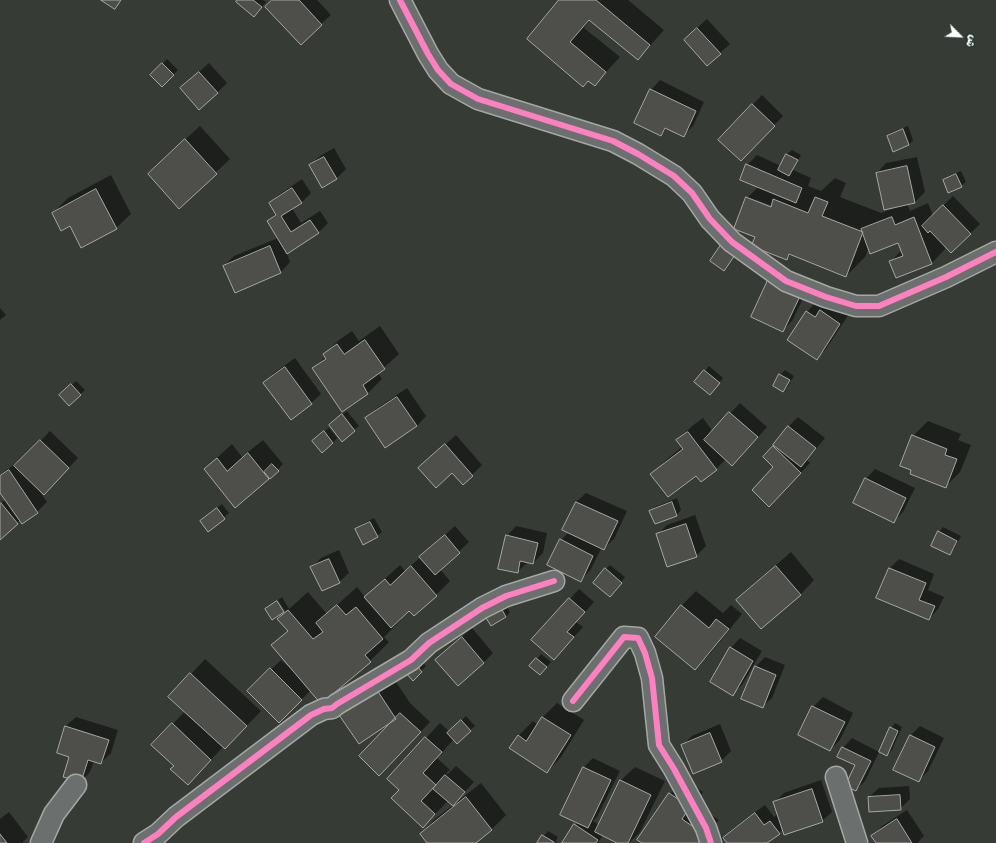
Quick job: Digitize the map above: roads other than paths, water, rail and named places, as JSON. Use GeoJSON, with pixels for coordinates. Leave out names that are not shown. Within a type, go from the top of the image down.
{"type":"FeatureCollection","features":[{"type":"Feature","properties":{"kind":"street"},"geometry":{"type":"LineString","coordinates":[[400,0],[428,54],[438,70],[451,84],[478,99],[613,141],[638,154],[674,176],[692,193],[710,220],[732,242],[786,281],[826,298],[856,306],[879,306],[946,277],[996,252]]}},
{"type":"Feature","properties":{"kind":"street"},"geometry":{"type":"LineString","coordinates":[[144,843],[158,834],[176,817],[311,715],[324,709],[332,708],[411,660],[429,643],[482,608],[506,596],[554,581]]}},
{"type":"Feature","properties":{"kind":"street"},"geometry":{"type":"LineString","coordinates":[[573,701],[624,637],[638,638],[645,653],[652,678],[659,745],[674,769],[706,828],[711,843]]}},
{"type":"Feature","properties":{"kind":"street"},"geometry":{"type":"LineString","coordinates":[[836,777],[857,843]]}},
{"type":"Feature","properties":{"kind":"street"},"geometry":{"type":"LineString","coordinates":[[41,843],[54,814],[76,785]]}}]}
